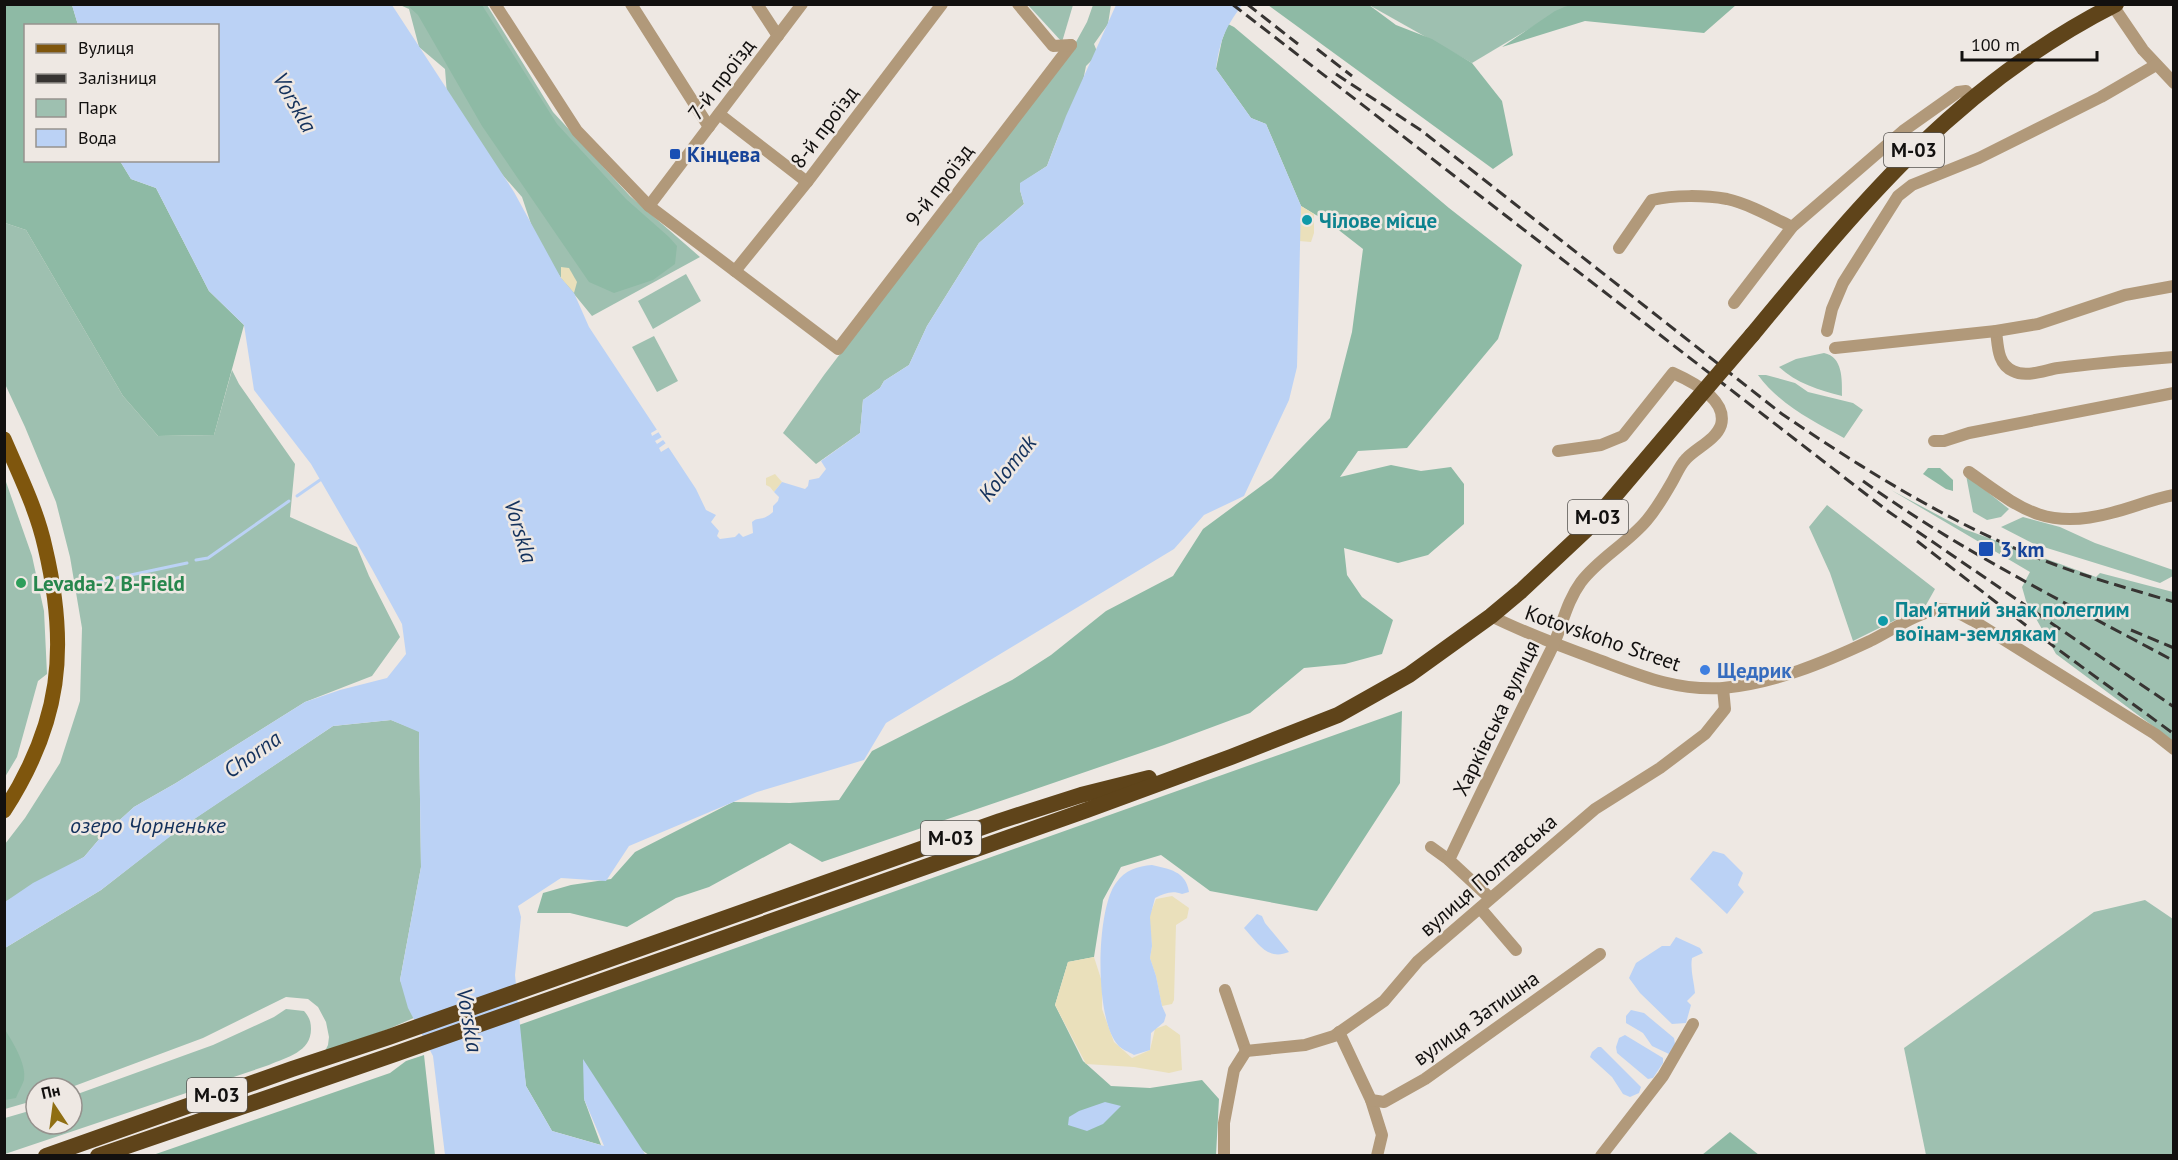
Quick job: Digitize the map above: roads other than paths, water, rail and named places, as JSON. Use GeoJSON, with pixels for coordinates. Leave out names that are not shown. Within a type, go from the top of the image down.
{"type":"FeatureCollection","features":[{"type":"Feature","properties":{"kind":"highway","name":"М-03"},"geometry":{"type":"LineString","coordinates":[[98,1155],[683,953],[1231,757],[1338,715],[1409,675],[1491,616],[1585,531],[1876,188],[1941,124],[2047,42],[2114,5]]}},
{"type":"Feature","properties":{"kind":"highway","name":"М-03"},"geometry":{"type":"LineString","coordinates":[[46,1155],[1081,795],[1231,757]]}},
{"type":"Feature","properties":{"kind":"main road"},"geometry":{"type":"LineString","coordinates":[[4,439],[31,502],[45,546],[58,636],[51,712],[38,750],[20,787],[4,811]]}},
{"type":"Feature","properties":{"kind":"street"},"geometry":{"type":"LineString","coordinates":[[495,4],[578,131],[649,206],[735,271]]}},
{"type":"Feature","properties":{"kind":"street"},"geometry":{"type":"LineString","coordinates":[[631,4],[709,127]]}},
{"type":"Feature","properties":{"kind":"street"},"geometry":{"type":"LineString","coordinates":[[758,4],[778,36]]}},
{"type":"Feature","properties":{"kind":"street","name":"7-й проїзд"},"geometry":{"type":"LineString","coordinates":[[649,206],[802,4]]}},
{"type":"Feature","properties":{"kind":"street","name":"8-й проїзд"},"geometry":{"type":"LineString","coordinates":[[735,271],[807,182],[942,4]]}},
{"type":"Feature","properties":{"kind":"street","name":"9-й проїзд"},"geometry":{"type":"LineString","coordinates":[[735,271],[838,349],[1071,45],[1053,46],[1018,4]]}},
{"type":"Feature","properties":{"kind":"street"},"geometry":{"type":"LineString","coordinates":[[2114,5],[2132,35],[2174,83]]}},
{"type":"Feature","properties":{"kind":"street"},"geometry":{"type":"LineString","coordinates":[[1827,331],[1832,309],[1843,283],[1898,196],[1912,185],[1979,158],[2080,108],[2156,65]]}},
{"type":"Feature","properties":{"kind":"street"},"geometry":{"type":"LineString","coordinates":[[1734,303],[1792,227],[1919,118],[1958,92],[1966,91],[1972,98]]}},
{"type":"Feature","properties":{"kind":"street"},"geometry":{"type":"LineString","coordinates":[[719,114],[807,182]]}},
{"type":"Feature","properties":{"kind":"street"},"geometry":{"type":"LineString","coordinates":[[1619,248],[1652,200],[1672,196],[1727,199],[1792,227]]}},
{"type":"Feature","properties":{"kind":"street"},"geometry":{"type":"LineString","coordinates":[[1835,348],[1996,331],[2038,324],[2126,295],[2174,286]]}},
{"type":"Feature","properties":{"kind":"street"},"geometry":{"type":"LineString","coordinates":[[1996,331],[2000,359],[2014,372],[2028,373],[2174,357]]}},
{"type":"Feature","properties":{"kind":"street","name":"Харківська вулиця"},"geometry":{"type":"LineString","coordinates":[[1449,860],[1554,644],[1569,601],[1582,580],[1645,522],[1661,501],[1684,460],[1717,433],[1722,422],[1717,402],[1688,380],[1673,373],[1623,436],[1601,445],[1558,451]]}},
{"type":"Feature","properties":{"kind":"street"},"geometry":{"type":"LineString","coordinates":[[1934,441],[1944,441],[1969,433],[2174,393]]}},
{"type":"Feature","properties":{"kind":"street"},"geometry":{"type":"LineString","coordinates":[[1969,472],[2011,503],[2035,514],[2058,519],[2089,519],[2174,495]]}},
{"type":"Feature","properties":{"kind":"street","name":"Kotovskoho Street"},"geometry":{"type":"LineString","coordinates":[[1491,616],[1554,644],[1665,684],[1693,688],[1723,688],[1791,674],[1854,648],[1925,614],[1941,609],[1951,610],[1982,626],[2155,734],[2174,749]]}},
{"type":"Feature","properties":{"kind":"street","name":"вулиця Полтавська"},"geometry":{"type":"LineString","coordinates":[[1246,1051],[1305,1045],[1334,1036],[1384,1001],[1418,961],[1595,809],[1660,768],[1705,734],[1725,709],[1723,688]]}},
{"type":"Feature","properties":{"kind":"street"},"geometry":{"type":"LineString","coordinates":[[1431,847],[1449,860],[1490,898]]}},
{"type":"Feature","properties":{"kind":"street"},"geometry":{"type":"LineString","coordinates":[[1480,908],[1516,950]]}},
{"type":"Feature","properties":{"kind":"street","name":"вулиця Затишна"},"geometry":{"type":"LineString","coordinates":[[1371,1100],[1384,1102],[1425,1079],[1600,954]]}},
{"type":"Feature","properties":{"kind":"street"},"geometry":{"type":"LineString","coordinates":[[1224,1155],[1224,1123],[1232,1078],[1234,1070],[1246,1051],[1226,990]]}},
{"type":"Feature","properties":{"kind":"street"},"geometry":{"type":"LineString","coordinates":[[1601,1155],[1663,1076],[1693,1024]]}},
{"type":"Feature","properties":{"kind":"street"},"geometry":{"type":"LineString","coordinates":[[1339,1032],[1371,1100],[1382,1135],[1377,1155]]}},
{"type":"Feature","properties":{"kind":"water"},"geometry":{"type":"Polygon","coordinates":[[[72,5],[392,5],[514,192],[561,278],[574,293],[589,327],[696,489],[706,510],[716,515],[711,522],[719,531],[717,536],[720,539],[735,537],[739,533],[743,537],[753,533],[752,522],[773,512],[773,506],[779,497],[774,492],[782,482],[805,489],[809,480],[819,478],[826,469],[821,461],[860,433],[863,400],[880,388],[884,381],[909,365],[927,326],[979,243],[1024,204],[1020,183],[1047,166],[1066,116],[1116,5],[1242,5],[1224,35],[1216,69],[1251,118],[1266,124],[1301,206],[1297,367],[1289,400],[1244,496],[1204,515],[1174,549],[886,723],[864,760],[757,792],[629,846],[606,881],[561,878],[518,906],[521,917],[515,975],[526,1086],[552,1131],[604,1146],[584,1099],[583,1059],[645,1154],[649,1155],[445,1155],[433,1056],[408,1008],[400,980],[421,867],[419,732],[391,720],[333,726],[181,828],[101,890],[5,948],[5,902],[33,883],[84,857],[101,837],[134,807],[305,702],[387,678],[406,654],[402,624],[372,569],[311,464],[254,390],[244,325],[209,291],[156,188],[131,179],[121,162],[219,162],[219,24],[78,24],[72,5]]]}},
{"type":"Feature","properties":{"kind":"water"},"geometry":{"type":"Polygon","coordinates":[[[1713,851],[1724,854],[1743,873],[1738,885],[1744,892],[1727,914],[1690,879],[1713,851]]]}},
{"type":"Feature","properties":{"kind":"water"},"geometry":{"type":"Polygon","coordinates":[[[1152,865],[1176,872],[1184,879],[1189,892],[1168,893],[1155,898],[1150,917],[1152,946],[1150,958],[1166,1015],[1164,1022],[1151,1033],[1150,1050],[1134,1055],[1118,1045],[1110,1032],[1105,1012],[1100,964],[1104,916],[1109,896],[1123,875],[1142,866],[1152,865]]]}},
{"type":"Feature","properties":{"kind":"water"},"geometry":{"type":"Polygon","coordinates":[[[1257,914],[1262,916],[1265,923],[1289,952],[1275,954],[1269,952],[1259,945],[1244,928],[1257,914]]]}},
{"type":"Feature","properties":{"kind":"water"},"geometry":{"type":"Polygon","coordinates":[[[1676,937],[1700,948],[1703,953],[1692,958],[1695,993],[1687,1001],[1691,1005],[1686,1023],[1672,1024],[1640,993],[1629,978],[1636,963],[1662,946],[1670,946],[1676,937]]]}},
{"type":"Feature","properties":{"kind":"water"},"geometry":{"type":"Polygon","coordinates":[[[1631,1010],[1644,1013],[1674,1038],[1675,1044],[1669,1054],[1652,1046],[1643,1033],[1626,1023],[1626,1016],[1631,1010]]]}},
{"type":"Feature","properties":{"kind":"water"},"geometry":{"type":"Polygon","coordinates":[[[1625,1035],[1663,1058],[1663,1063],[1653,1078],[1648,1079],[1617,1053],[1619,1038],[1625,1035]]]}},
{"type":"Feature","properties":{"kind":"water"},"geometry":{"type":"Polygon","coordinates":[[[1598,1047],[1601,1047],[1641,1087],[1639,1093],[1630,1097],[1623,1094],[1612,1077],[1590,1057],[1598,1047]]]}},
{"type":"Feature","properties":{"kind":"water"},"geometry":{"type":"Polygon","coordinates":[[[1105,1102],[1121,1106],[1103,1124],[1087,1131],[1068,1125],[1069,1117],[1105,1102]]]}},
{"type":"Feature","properties":{"kind":"waterway"},"geometry":{"type":"LineString","coordinates":[[297,496],[320,480]]}},
{"type":"Feature","properties":{"kind":"waterway"},"geometry":{"type":"LineString","coordinates":[[196,560],[208,558],[289,501]]}},
{"type":"Feature","properties":{"kind":"waterway"},"geometry":{"type":"LineString","coordinates":[[93,583],[187,563]]}},
{"type":"Feature","properties":{"kind":"railway"},"geometry":{"type":"LineString","coordinates":[[1232,4],[1889,512],[2174,707]]}},
{"type":"Feature","properties":{"kind":"railway"},"geometry":{"type":"LineString","coordinates":[[1247,4],[1298,44]]}},
{"type":"Feature","properties":{"kind":"railway"},"geometry":{"type":"LineString","coordinates":[[1317,49],[1352,76]]}},
{"type":"Feature","properties":{"kind":"railway"},"geometry":{"type":"LineString","coordinates":[[1336,74],[1422,131],[1782,414],[1846,456],[1944,514],[2013,547],[2079,573],[2174,602]]}},
{"type":"Feature","properties":{"kind":"railway"},"geometry":{"type":"LineString","coordinates":[[1863,481],[1976,554],[2174,661]]}},
{"type":"Feature","properties":{"kind":"railway"},"geometry":{"type":"LineString","coordinates":[[1917,541],[2041,637],[2174,734]]}},
{"type":"Feature","properties":{"kind":"railway"},"geometry":{"type":"LineString","coordinates":[[2131,630],[2174,648]]}},
{"type":"Feature","properties":{"kind":"place","name":"Кінцева"},"geometry":{"type":"Point","coordinates":[675,154]}},
{"type":"Feature","properties":{"kind":"place","name":"Чілове місце"},"geometry":{"type":"Point","coordinates":[1307,220]}},
{"type":"Feature","properties":{"kind":"place","name":"3 km"},"geometry":{"type":"Point","coordinates":[1986,549]}},
{"type":"Feature","properties":{"kind":"place","name":"Levada-2 B-Field"},"geometry":{"type":"Point","coordinates":[21,583]}},
{"type":"Feature","properties":{"kind":"place","name":"Пам'ятний знак полеглим воїнам-землякам"},"geometry":{"type":"Point","coordinates":[1883,621]}},
{"type":"Feature","properties":{"kind":"place","name":"Щедрик"},"geometry":{"type":"Point","coordinates":[1705,670]}},
{"type":"Feature","properties":{"kind":"water label","name":"Vorskla"},"geometry":{"type":"Point","coordinates":[295,102]}},
{"type":"Feature","properties":{"kind":"water label","name":"Kolomak"},"geometry":{"type":"Point","coordinates":[1007,468]}},
{"type":"Feature","properties":{"kind":"water label","name":"Vorskla"},"geometry":{"type":"Point","coordinates":[521,531]}},
{"type":"Feature","properties":{"kind":"water label","name":"Chorna"},"geometry":{"type":"Point","coordinates":[252,754]}},
{"type":"Feature","properties":{"kind":"water label","name":"озеро Чорненьке"},"geometry":{"type":"Point","coordinates":[148,825]}},
{"type":"Feature","properties":{"kind":"water label","name":"Vorskla"},"geometry":{"type":"Point","coordinates":[470,1020]}}]}
